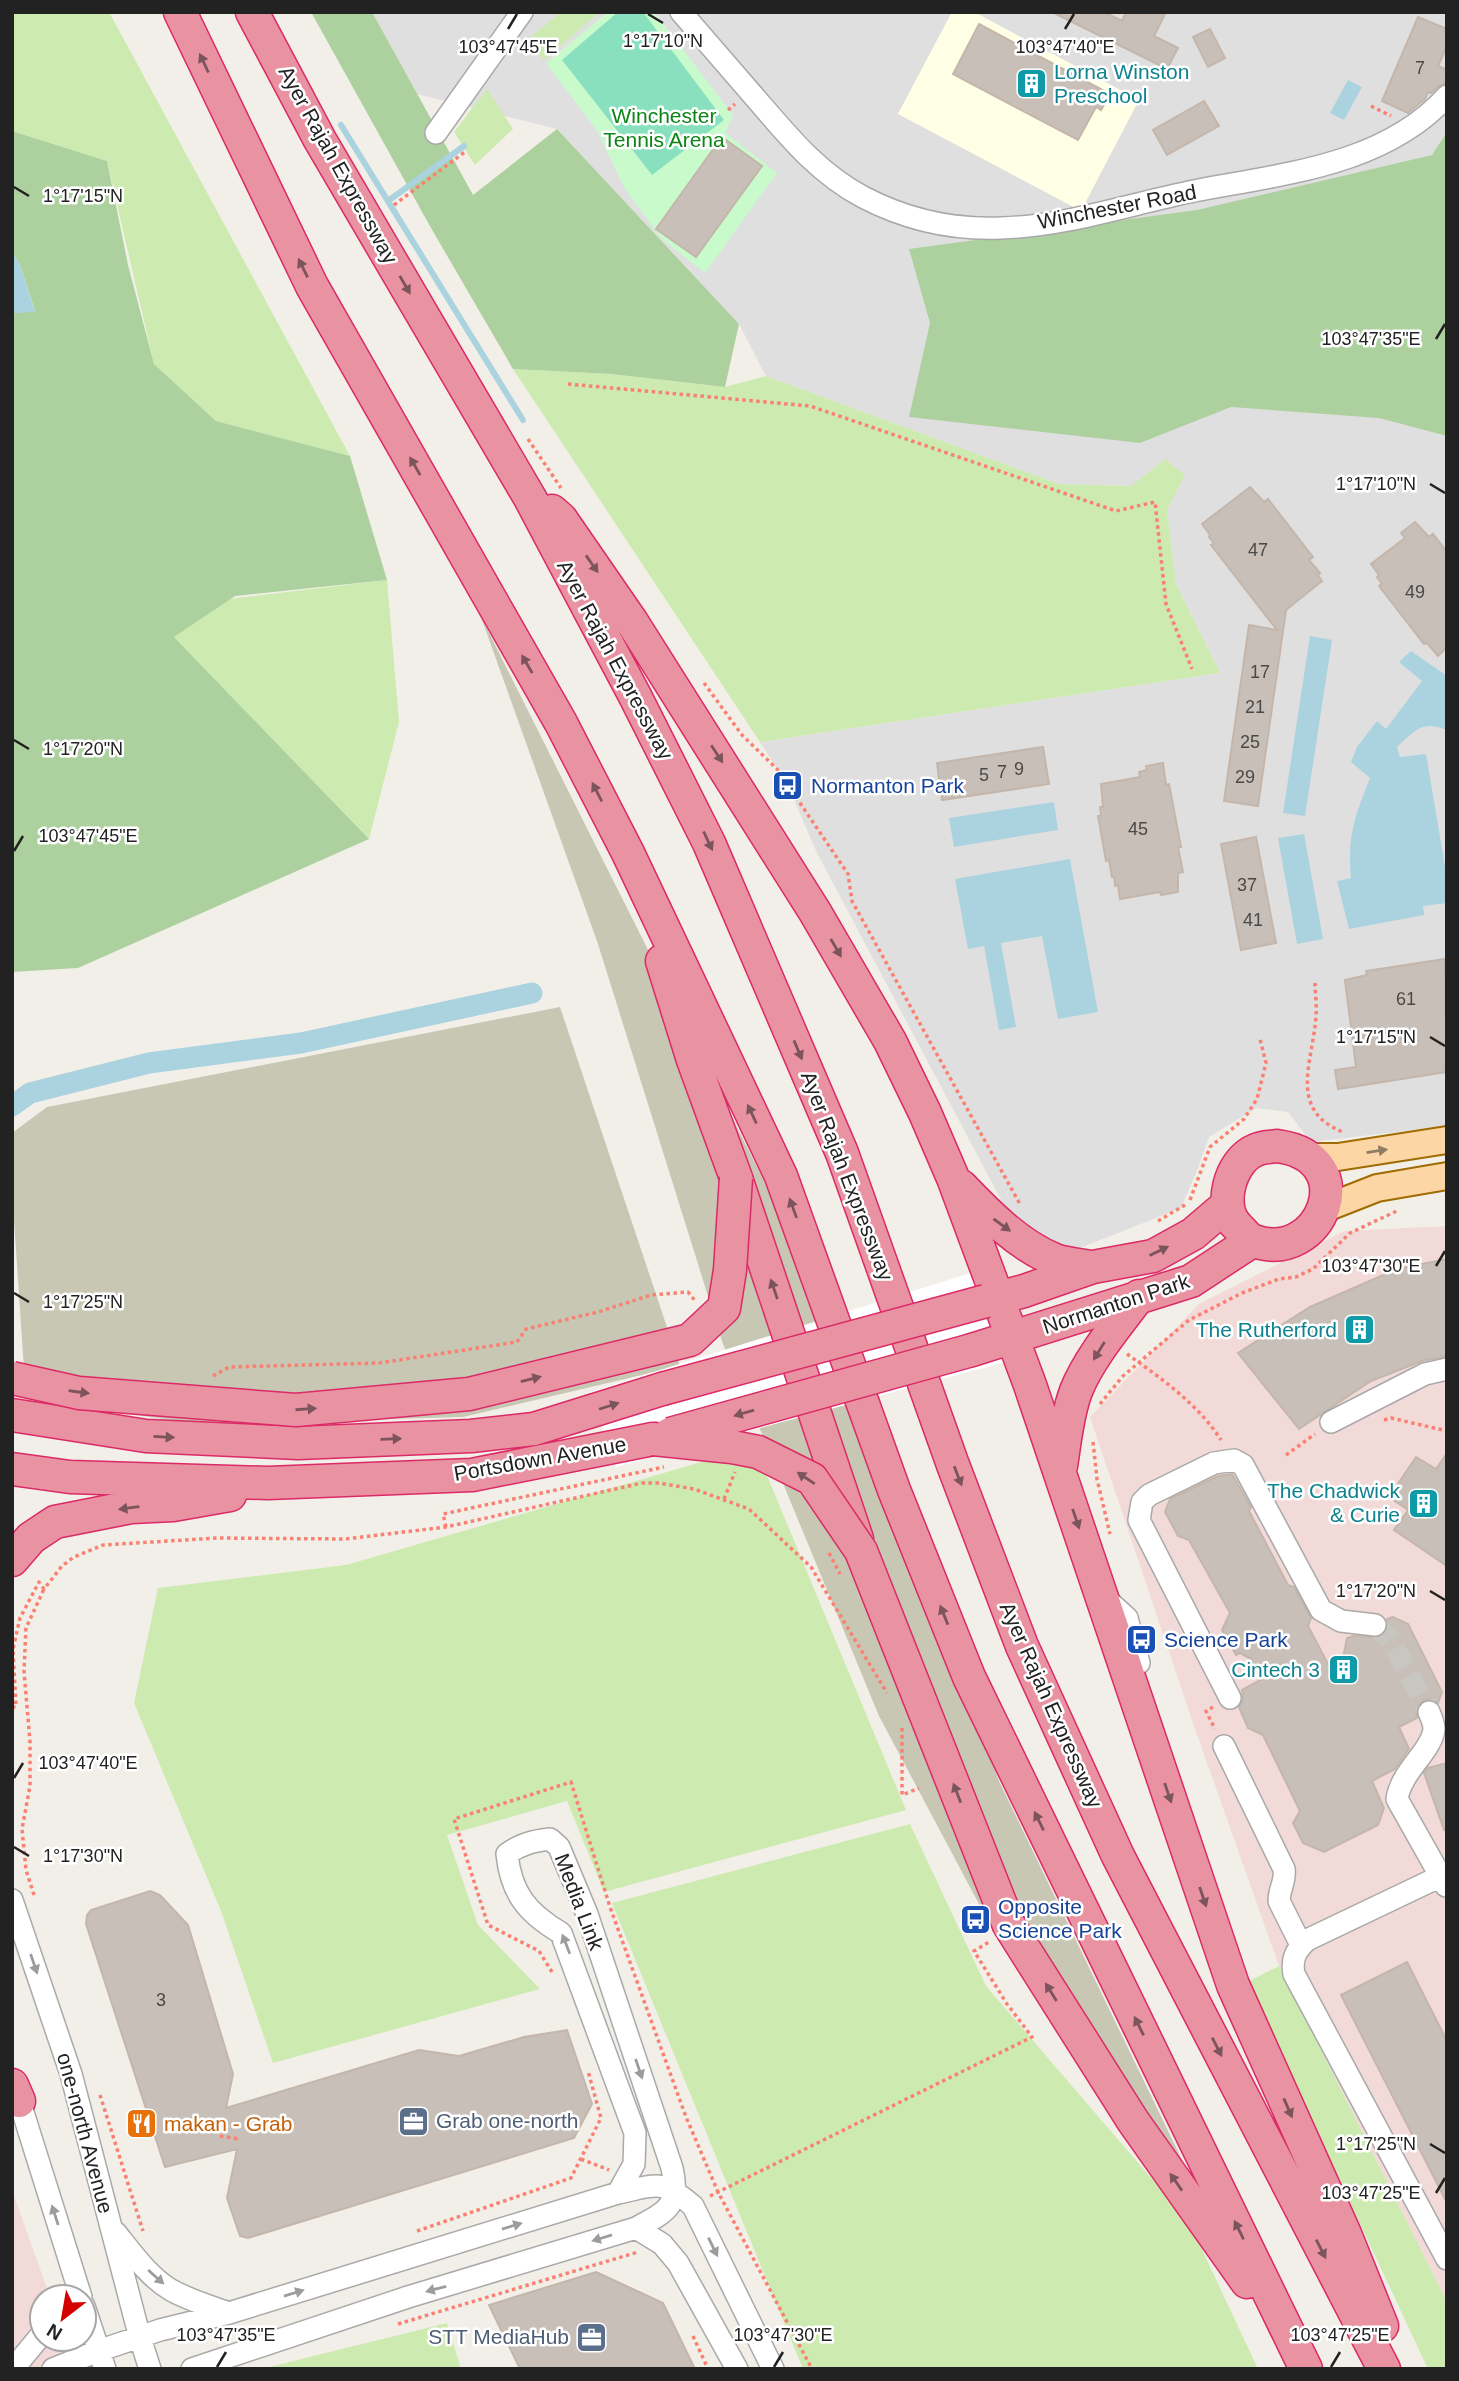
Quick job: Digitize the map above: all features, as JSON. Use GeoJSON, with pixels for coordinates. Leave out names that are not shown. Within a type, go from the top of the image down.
{"type":"FeatureCollection","features":[{"type":"Feature","properties":{"kind":"highway"},"geometry":{"type":"LineString","coordinates":[[180,12],[312,286],[561,723],[628,853],[782,1176],[894,1490],[969,1677],[1303,2363]]}},
{"type":"Feature","properties":{"kind":"highway","name":"Ayer Rajah Expressway"},"geometry":{"type":"LineString","coordinates":[[252,12],[320,140],[530,498],[709,843],[842,1153],[953,1465],[1022,1646],[1112,1844],[1384,2369]]}},
{"type":"Feature","properties":{"kind":"highway"},"geometry":{"type":"LineString","coordinates":[[530,498],[561,519],[632,622],[815,912],[890,1041],[953,1178],[991,1300],[1060,1473],[1233,1986],[1345,2234],[1399,2369]]}},
{"type":"Feature","properties":{"kind":"highway"},"geometry":{"type":"LineString","coordinates":[[628,853],[693,1060],[736,1178],[993,1933],[1133,2121],[1303,2363]]}},
{"type":"Feature","properties":{"kind":"highway"},"geometry":{"type":"LineString","coordinates":[[1277,1146],[1297,1149],[1309,1157],[1322,1171],[1327,1191],[1325,1208],[1317,1223],[1300,1237],[1272,1244],[1252,1241],[1234,1224],[1227,1205],[1230,1182],[1240,1163],[1255,1150],[1277,1146]]}},
{"type":"Feature","properties":{"kind":"highway"},"geometry":{"type":"LineString","coordinates":[[662,1389],[704,1350],[714,1310],[730,1270],[736,1178]]}},
{"type":"Feature","properties":{"kind":"highway"},"geometry":{"type":"LineString","coordinates":[[953,1178],[992,1219],[1034,1249],[1056,1261],[1093,1267]]}},
{"type":"Feature","properties":{"kind":"highway","name":"Normanton Park"},"geometry":{"type":"LineString","coordinates":[[991,1300],[1093,1267],[1153,1256],[1193,1234],[1227,1205]]}},
{"type":"Feature","properties":{"kind":"highway","name":"Normanton Park"},"geometry":{"type":"LineString","coordinates":[[1007,1340],[1191,1281],[1252,1241]]}},
{"type":"Feature","properties":{"kind":"highway"},"geometry":{"type":"LineString","coordinates":[[1060,1473],[1068,1420],[1076,1390],[1107,1339],[1139,1296]]}},
{"type":"Feature","properties":{"kind":"highway","name":"Portsdown Avenue"},"geometry":{"type":"LineString","coordinates":[[21,1412],[146,1436],[298,1443],[471,1436],[534,1429],[662,1389],[991,1300]]}},
{"type":"Feature","properties":{"kind":"highway"},"geometry":{"type":"LineString","coordinates":[[12,1378],[79,1393],[296,1410],[469,1394],[690,1340],[714,1310]]}},
{"type":"Feature","properties":{"kind":"highway","name":"Portsdown Avenue"},"geometry":{"type":"LineString","coordinates":[[12,1469],[70,1477],[268,1483],[472,1475],[653,1439],[1007,1340]]}},
{"type":"Feature","properties":{"kind":"highway"},"geometry":{"type":"LineString","coordinates":[[653,1439],[758,1452],[812,1479],[862,1551]]}},
{"type":"Feature","properties":{"kind":"highway"},"geometry":{"type":"LineString","coordinates":[[12,1560],[31,1538],[55,1522],[131,1507],[173,1505],[220,1498],[268,1483]]}},
{"type":"Feature","properties":{"kind":"main road"},"geometry":{"type":"LineString","coordinates":[[1309,1157],[1338,1157],[1447,1140]]}},
{"type":"Feature","properties":{"kind":"main road"},"geometry":{"type":"LineString","coordinates":[[1325,1208],[1377,1188],[1447,1176]]}},
{"type":"Feature","properties":{"kind":"street"},"geometry":{"type":"LineString","coordinates":[[436,133],[522,12]]}},
{"type":"Feature","properties":{"kind":"street","name":"Winchester Road"},"geometry":{"type":"LineString","coordinates":[[681,12],[823,173],[863,197],[943,226],[1001,228],[1104,214],[1194,191],[1271,178],[1338,160],[1376,146],[1430,114],[1447,96]]}},
{"type":"Feature","properties":{"kind":"street"},"geometry":{"type":"LineString","coordinates":[[1331,1422],[1425,1374],[1447,1369]]}},
{"type":"Feature","properties":{"kind":"street"},"geometry":{"type":"LineString","coordinates":[[1230,1698],[1139,1520],[1142,1502],[1149,1495],[1214,1463],[1234,1460],[1242,1465],[1250,1476],[1321,1610],[1341,1621],[1375,1625]]}},
{"type":"Feature","properties":{"kind":"street"},"geometry":{"type":"LineString","coordinates":[[1429,1712],[1434,1727],[1430,1738],[1399,1786],[1396,1799],[1443,1882],[1307,1940],[1297,1948],[1292,1965],[1294,1974],[1447,2259]]}},
{"type":"Feature","properties":{"kind":"street"},"geometry":{"type":"LineString","coordinates":[[1224,1746],[1284,1869],[1285,1877],[1279,1901],[1301,1945]]}},
{"type":"Feature","properties":{"kind":"street","name":"Media Link"},"geometry":{"type":"LineString","coordinates":[[622,2185],[634,2164],[635,2133],[561,1933],[520,1900],[509,1878],[507,1854],[519,1845],[550,1839],[559,1847],[591,1927],[672,2168],[676,2191]]}},
{"type":"Feature","properties":{"kind":"street","name":"one-north Avenue"},"geometry":{"type":"LineString","coordinates":[[12,1900],[71,2074],[150,2369]]}},
{"type":"Feature","properties":{"kind":"street"},"geometry":{"type":"LineString","coordinates":[[15,2088],[71,2283]]}},
{"type":"Feature","properties":{"kind":"street"},"geometry":{"type":"LineString","coordinates":[[53,2369],[102,2360],[160,2330],[229,2313],[622,2185],[658,2185],[676,2191],[693,2206],[773,2369]]}},
{"type":"Feature","properties":{"kind":"street"},"geometry":{"type":"LineString","coordinates":[[192,2369],[408,2297],[636,2228],[666,2212],[676,2191]]}},
{"type":"Feature","properties":{"kind":"street"},"geometry":{"type":"LineString","coordinates":[[110,2226],[139,2263],[170,2290],[229,2313]]}},
{"type":"Feature","properties":{"kind":"street"},"geometry":{"type":"LineString","coordinates":[[636,2228],[654,2240],[678,2263],[737,2369]]}},
{"type":"Feature","properties":{"kind":"street"},"geometry":{"type":"LineString","coordinates":[[13,2369],[28,2351]]}},
{"type":"Feature","properties":{"kind":"street"},"geometry":{"type":"LineString","coordinates":[[220,2369],[244,2352]]}},
{"type":"Feature","properties":{"kind":"path"},"geometry":{"type":"LineString","coordinates":[[394,205],[466,151]]}},
{"type":"Feature","properties":{"kind":"path"},"geometry":{"type":"LineString","coordinates":[[568,384],[810,407],[1116,511],[1155,502],[1166,604],[1192,669]]}},
{"type":"Feature","properties":{"kind":"path"},"geometry":{"type":"LineString","coordinates":[[852,901],[1024,1210]]}},
{"type":"Feature","properties":{"kind":"path"},"geometry":{"type":"LineString","coordinates":[[1315,982],[1317,1014],[1307,1088],[1309,1101],[1325,1125],[1351,1135]]}},
{"type":"Feature","properties":{"kind":"path"},"geometry":{"type":"LineString","coordinates":[[1151,1226],[1190,1202],[1210,1147],[1244,1119],[1257,1099],[1266,1063],[1260,1039]]}},
{"type":"Feature","properties":{"kind":"path"},"geometry":{"type":"LineString","coordinates":[[1098,1409],[1123,1376],[1189,1320],[1242,1293],[1279,1279],[1296,1277],[1313,1269],[1350,1233],[1408,1207]]}},
{"type":"Feature","properties":{"kind":"path"},"geometry":{"type":"LineString","coordinates":[[229,1367],[379,1363],[517,1342],[526,1329],[598,1312],[651,1295],[688,1292],[714,1310]]}},
{"type":"Feature","properties":{"kind":"path"},"geometry":{"type":"LineString","coordinates":[[1107,1339],[1177,1391],[1209,1421],[1234,1460]]}},
{"type":"Feature","properties":{"kind":"path"},"geometry":{"type":"LineString","coordinates":[[1093,1437],[1097,1479],[1110,1536]]}},
{"type":"Feature","properties":{"kind":"path"},"geometry":{"type":"LineString","coordinates":[[446,1527],[443,1514],[672,1465]]}},
{"type":"Feature","properties":{"kind":"path"},"geometry":{"type":"LineString","coordinates":[[35,1897],[26,1870],[22,1829],[30,1786],[30,1742],[24,1671],[26,1628],[44,1589],[62,1566],[74,1557],[103,1545],[217,1538],[345,1539],[446,1527],[642,1483],[687,1487],[750,1509],[811,1567],[888,1695]]}},
{"type":"Feature","properties":{"kind":"path"},"geometry":{"type":"LineString","coordinates":[[824,1543],[843,1580]]}},
{"type":"Feature","properties":{"kind":"path"},"geometry":{"type":"LineString","coordinates":[[12,1707],[16,1707],[13,1649],[20,1618],[39,1583],[44,1589]]}},
{"type":"Feature","properties":{"kind":"path"},"geometry":{"type":"LineString","coordinates":[[902,1718],[902,1795],[919,1788]]}},
{"type":"Feature","properties":{"kind":"path"},"geometry":{"type":"LineString","coordinates":[[812,2369],[718,2192],[1032,2037],[1007,2004],[974,1951],[993,1933],[975,1919]]}},
{"type":"Feature","properties":{"kind":"path"},"geometry":{"type":"LineString","coordinates":[[412,2233],[571,2178],[601,2118],[587,2069]]}},
{"type":"Feature","properties":{"kind":"path"},"geometry":{"type":"LineString","coordinates":[[99,2092],[145,2235]]}},
{"type":"Feature","properties":{"kind":"path"},"geometry":{"type":"LineString","coordinates":[[220,2136],[239,2139]]}},
{"type":"Feature","properties":{"kind":"path"},"geometry":{"type":"LineString","coordinates":[[581,2159],[622,2185]]}},
{"type":"Feature","properties":{"kind":"path"},"geometry":{"type":"LineString","coordinates":[[394,2325],[650,2249],[654,2240]]}},
{"type":"Feature","properties":{"kind":"shaded area"},"geometry":{"type":"Polygon","coordinates":[[[372,12],[608,12],[547,63],[598,132],[625,189],[725,133],[732,115],[654,12],[952,12],[898,114],[1139,100],[974,12],[1447,12],[1447,1126],[1311,1142],[1288,1112],[1256,1108],[1209,1137],[1181,1208],[1070,1252],[1015,1226],[817,853],[788,786],[760,742],[1220,673],[1176,584],[1167,510],[1165,459],[1131,486],[1059,484],[766,376],[739,324],[557,129],[417,94],[372,12]]]}},
{"type":"Feature","properties":{"kind":"shaded area"},"geometry":{"type":"Polygon","coordinates":[[[952,12],[974,12],[1139,100],[1081,211],[898,114],[952,12]]]}},
{"type":"Feature","properties":{"kind":"shaded area"},"geometry":{"type":"Polygon","coordinates":[[[481,617],[766,1185],[866,1410],[999,1781],[1199,2195],[996,1936],[879,1716],[723,1344],[598,944],[481,617]]]}},
{"type":"Feature","properties":{"kind":"shaded area"},"geometry":{"type":"Polygon","coordinates":[[[560,1007],[680,1366],[463,1417],[199,1424],[26,1399],[12,1190],[12,1133],[47,1107],[560,1007]]]}},
{"type":"Feature","properties":{"kind":"shaded area"},"geometry":{"type":"Polygon","coordinates":[[[1447,1226],[1447,2302],[1279,1966],[1194,1726],[1090,1417],[1199,1304],[1344,1231],[1447,1226]]]}},
{"type":"Feature","properties":{"kind":"shaded area"},"geometry":{"type":"Polygon","coordinates":[[[12,2190],[45,2283],[28,2283],[28,2353],[69,2353],[74,2369],[12,2369],[12,2190]]]}},
{"type":"Feature","properties":{"kind":"green space"},"geometry":{"type":"Polygon","coordinates":[[[12,12],[109,12],[350,456],[216,421],[154,364],[107,161],[12,131],[12,12]]]}},
{"type":"Feature","properties":{"kind":"green space"},"geometry":{"type":"Polygon","coordinates":[[[311,12],[372,12],[473,195],[557,129],[739,324],[725,387],[611,374],[513,369],[311,12]]]}},
{"type":"Feature","properties":{"kind":"green space"},"geometry":{"type":"Polygon","coordinates":[[[561,12],[600,12],[544,60],[527,40],[561,12]]]}},
{"type":"Feature","properties":{"kind":"green space","name":"Winchester Tennis Arena"},"geometry":{"type":"Polygon","coordinates":[[[608,12],[654,12],[733,115],[725,133],[777,173],[705,273],[662,239],[625,189],[598,132],[546,63],[608,12]]]}},
{"type":"Feature","properties":{"kind":"green space"},"geometry":{"type":"Polygon","coordinates":[[[618,12],[643,12],[724,120],[652,175],[562,60],[618,12]]]}},
{"type":"Feature","properties":{"kind":"green space"},"geometry":{"type":"Polygon","coordinates":[[[487,89],[513,129],[475,165],[454,132],[487,89]]]}},
{"type":"Feature","properties":{"kind":"green space"},"geometry":{"type":"Polygon","coordinates":[[[12,131],[107,161],[128,265],[154,364],[216,421],[350,456],[387,580],[235,596],[174,637],[369,839],[78,968],[12,972],[12,313],[35,311],[20,265],[12,251],[12,131]]]}},
{"type":"Feature","properties":{"kind":"green space"},"geometry":{"type":"Polygon","coordinates":[[[1447,132],[1447,436],[1379,418],[1231,407],[1140,443],[909,417],[930,323],[909,249],[1197,210],[1432,155],[1447,132]]]}},
{"type":"Feature","properties":{"kind":"green space"},"geometry":{"type":"Polygon","coordinates":[[[513,369],[611,374],[725,387],[766,376],[1059,484],[1131,486],[1165,459],[1185,475],[1167,510],[1176,584],[1220,673],[760,742],[513,369]]]}},
{"type":"Feature","properties":{"kind":"green space"},"geometry":{"type":"Polygon","coordinates":[[[387,580],[399,722],[369,839],[173,636],[229,599],[387,580]]]}},
{"type":"Feature","properties":{"kind":"green space"},"geometry":{"type":"Polygon","coordinates":[[[719,1457],[763,1466],[906,1810],[604,1892],[567,1801],[447,1835],[478,1925],[540,1989],[273,2063],[221,1911],[134,1703],[158,1588],[346,1565],[719,1457]]]}},
{"type":"Feature","properties":{"kind":"green space"},"geometry":{"type":"Polygon","coordinates":[[[910,1824],[986,1986],[1189,2222],[1258,2369],[803,2369],[612,1903],[910,1824]]]}},
{"type":"Feature","properties":{"kind":"green space"},"geometry":{"type":"Polygon","coordinates":[[[1279,1966],[1447,2302],[1447,2369],[1428,2369],[1247,1982],[1279,1966]]]}},
{"type":"Feature","properties":{"kind":"green space"},"geometry":{"type":"Polygon","coordinates":[[[447,2323],[461,2369],[261,2369],[447,2323]]]}},
{"type":"Feature","properties":{"kind":"water"},"geometry":{"type":"Polygon","coordinates":[[[1348,80],[1362,87],[1344,120],[1330,113],[1348,80]]]}},
{"type":"Feature","properties":{"kind":"water"},"geometry":{"type":"Polygon","coordinates":[[[12,251],[20,265],[35,312],[12,313],[12,251]]]}},
{"type":"Feature","properties":{"kind":"water"},"geometry":{"type":"Polygon","coordinates":[[[1310,636],[1332,640],[1305,816],[1283,813],[1310,636]]]}},
{"type":"Feature","properties":{"kind":"water"},"geometry":{"type":"Polygon","coordinates":[[[1411,651],[1447,676],[1447,730],[1431,726],[1419,728],[1397,747],[1400,757],[1426,754],[1447,878],[1447,903],[1423,906],[1424,915],[1349,929],[1337,881],[1351,878],[1353,826],[1370,778],[1351,762],[1357,747],[1377,721],[1386,729],[1422,681],[1399,662],[1411,651]]]}},
{"type":"Feature","properties":{"kind":"water"},"geometry":{"type":"Polygon","coordinates":[[[1054,802],[1058,830],[954,847],[949,818],[1054,802]]]}},
{"type":"Feature","properties":{"kind":"water"},"geometry":{"type":"Polygon","coordinates":[[[1304,834],[1323,939],[1297,944],[1278,838],[1304,834]]]}},
{"type":"Feature","properties":{"kind":"water"},"geometry":{"type":"Polygon","coordinates":[[[1070,859],[1098,1012],[1058,1019],[1042,936],[1001,943],[1016,1027],[999,1030],[984,946],[968,949],[955,879],[1070,859]]]}},
{"type":"Feature","properties":{"kind":"pier"},"geometry":{"type":"Polygon","coordinates":[[[977,1271],[1009,1361],[616,1467],[590,1392],[977,1271]]]}},
{"type":"Feature","properties":{"kind":"building"},"geometry":{"type":"Polygon","coordinates":[[[1052,12],[1104,12],[1122,21],[1126,12],[1166,12],[1154,36],[1178,48],[1167,69],[1052,12]]]}},
{"type":"Feature","properties":{"kind":"building"},"geometry":{"type":"Polygon","coordinates":[[[1418,17],[1447,29],[1447,46],[1438,66],[1447,70],[1447,83],[1431,93],[1428,92],[1425,99],[1408,113],[1382,101],[1418,17]]]}},
{"type":"Feature","properties":{"kind":"building","name":"Lorna Winston Preschool"},"geometry":{"type":"Polygon","coordinates":[[[979,24],[1110,94],[1101,110],[1096,107],[1078,140],[953,74],[979,24]]]}},
{"type":"Feature","properties":{"kind":"building"},"geometry":{"type":"Polygon","coordinates":[[[1210,29],[1225,58],[1208,67],[1193,37],[1210,29]]]}},
{"type":"Feature","properties":{"kind":"building"},"geometry":{"type":"Polygon","coordinates":[[[1204,101],[1219,126],[1167,155],[1153,130],[1204,101]]]}},
{"type":"Feature","properties":{"kind":"building"},"geometry":{"type":"Polygon","coordinates":[[[722,137],[762,166],[696,257],[656,229],[722,137]]]}},
{"type":"Feature","properties":{"kind":"building"},"geometry":{"type":"Polygon","coordinates":[[[1250,487],[1264,502],[1268,499],[1313,557],[1309,560],[1320,573],[1318,575],[1322,581],[1286,610],[1258,806],[1224,801],[1249,625],[1277,630],[1211,545],[1214,543],[1202,524],[1250,487]]]}},
{"type":"Feature","properties":{"kind":"building"},"geometry":{"type":"Polygon","coordinates":[[[1415,522],[1429,537],[1433,534],[1447,552],[1447,647],[1438,656],[1427,643],[1424,644],[1379,586],[1382,584],[1377,577],[1379,575],[1371,564],[1405,538],[1401,533],[1415,522]]]}},
{"type":"Feature","properties":{"kind":"building"},"geometry":{"type":"Polygon","coordinates":[[[1043,747],[1049,784],[942,800],[937,763],[1043,747]]]}},
{"type":"Feature","properties":{"kind":"building"},"geometry":{"type":"Polygon","coordinates":[[[1163,763],[1181,847],[1178,847],[1183,872],[1178,873],[1178,892],[1161,895],[1160,892],[1120,899],[1109,860],[1106,861],[1098,816],[1101,816],[1100,807],[1103,807],[1101,784],[1140,777],[1139,772],[1147,770],[1146,766],[1163,763]]]}},
{"type":"Feature","properties":{"kind":"building"},"geometry":{"type":"Polygon","coordinates":[[[1256,837],[1276,943],[1241,950],[1221,844],[1256,837]]]}},
{"type":"Feature","properties":{"kind":"building"},"geometry":{"type":"Polygon","coordinates":[[[1445,959],[1447,1072],[1338,1089],[1335,1070],[1356,1067],[1345,980],[1367,975],[1366,971],[1445,959]]]}},
{"type":"Feature","properties":{"kind":"building","name":"The Rutherford"},"geometry":{"type":"Polygon","coordinates":[[[1447,1259],[1447,1356],[1422,1361],[1371,1381],[1299,1429],[1238,1353],[1310,1307],[1397,1269],[1447,1259]]]}},
{"type":"Feature","properties":{"kind":"building","name":"The Chadwick & Curie"},"geometry":{"type":"Polygon","coordinates":[[[1447,1453],[1447,1566],[1394,1530],[1408,1510],[1389,1497],[1416,1457],[1436,1469],[1447,1453]]]}},
{"type":"Feature","properties":{"kind":"building","name":"Cintech 3"},"geometry":{"type":"Polygon","coordinates":[[[1232,1474],[1288,1585],[1294,1587],[1311,1618],[1308,1626],[1338,1683],[1347,1638],[1381,1637],[1388,1627],[1387,1619],[1393,1617],[1408,1624],[1442,1692],[1438,1703],[1431,1699],[1423,1700],[1416,1710],[1417,1718],[1399,1727],[1409,1749],[1395,1769],[1372,1781],[1384,1808],[1378,1825],[1324,1852],[1303,1843],[1293,1823],[1300,1811],[1263,1735],[1248,1728],[1239,1707],[1243,1699],[1242,1690],[1260,1680],[1251,1659],[1240,1653],[1236,1655],[1222,1630],[1230,1613],[1189,1540],[1178,1536],[1165,1512],[1170,1499],[1218,1476],[1232,1474]]]}},
{"type":"Feature","properties":{"kind":"building"},"geometry":{"type":"Polygon","coordinates":[[[1447,1763],[1447,1830],[1444,1830],[1424,1773],[1428,1768],[1447,1763]]]}},
{"type":"Feature","properties":{"kind":"building","name":"Grab one-north"},"geometry":{"type":"Polygon","coordinates":[[[150,1891],[160,1895],[188,1925],[233,2074],[226,2108],[419,2050],[459,2056],[524,2037],[567,2030],[592,2104],[574,2138],[248,2238],[240,2236],[227,2198],[237,2149],[165,2167],[86,1924],[91,1910],[150,1891]]]}},
{"type":"Feature","properties":{"kind":"building"},"geometry":{"type":"Polygon","coordinates":[[[1407,1962],[1447,2041],[1447,2203],[1341,1995],[1407,1962]]]}},
{"type":"Feature","properties":{"kind":"building","name":"STT MediaHub"},"geometry":{"type":"Polygon","coordinates":[[[596,2272],[663,2303],[695,2369],[520,2369],[489,2305],[596,2272]]]}},
{"type":"Feature","properties":{"kind":"waterway"},"geometry":{"type":"LineString","coordinates":[[341,125],[523,420]]}},
{"type":"Feature","properties":{"kind":"waterway"},"geometry":{"type":"LineString","coordinates":[[388,201],[464,146]]}},
{"type":"Feature","properties":{"kind":"waterway"},"geometry":{"type":"LineString","coordinates":[[12,1106],[30,1093],[149,1063],[301,1043],[532,993]]}},
{"type":"Feature","properties":{"kind":"tunnel"},"geometry":{"type":"LineString","coordinates":[[1375,1625],[1390,1639],[1429,1712]]}},
{"type":"Feature","properties":{"kind":"place","name":"Lorna Winston Preschool"},"geometry":{"type":"Point","coordinates":[1031,84]}},
{"type":"Feature","properties":{"kind":"place","name":"Normanton Park"},"geometry":{"type":"Point","coordinates":[788,786]}},
{"type":"Feature","properties":{"kind":"place","name":"The Rutherford"},"geometry":{"type":"Point","coordinates":[1360,1330]}},
{"type":"Feature","properties":{"kind":"place","name":"The Chadwick & Curie"},"geometry":{"type":"Point","coordinates":[1423,1503]}},
{"type":"Feature","properties":{"kind":"place","name":"Science Park"},"geometry":{"type":"Point","coordinates":[1141,1640]}},
{"type":"Feature","properties":{"kind":"place","name":"Cintech 3"},"geometry":{"type":"Point","coordinates":[1343,1670]}},
{"type":"Feature","properties":{"kind":"place","name":"Opposite Science Park"},"geometry":{"type":"Point","coordinates":[975,1919]}},
{"type":"Feature","properties":{"kind":"place","name":"Grab one-north"},"geometry":{"type":"Point","coordinates":[413,2121]}},
{"type":"Feature","properties":{"kind":"place","name":"makan - Grab"},"geometry":{"type":"Point","coordinates":[141,2124]}},
{"type":"Feature","properties":{"kind":"place","name":"STT MediaHub"},"geometry":{"type":"Point","coordinates":[592,2337]}}]}
